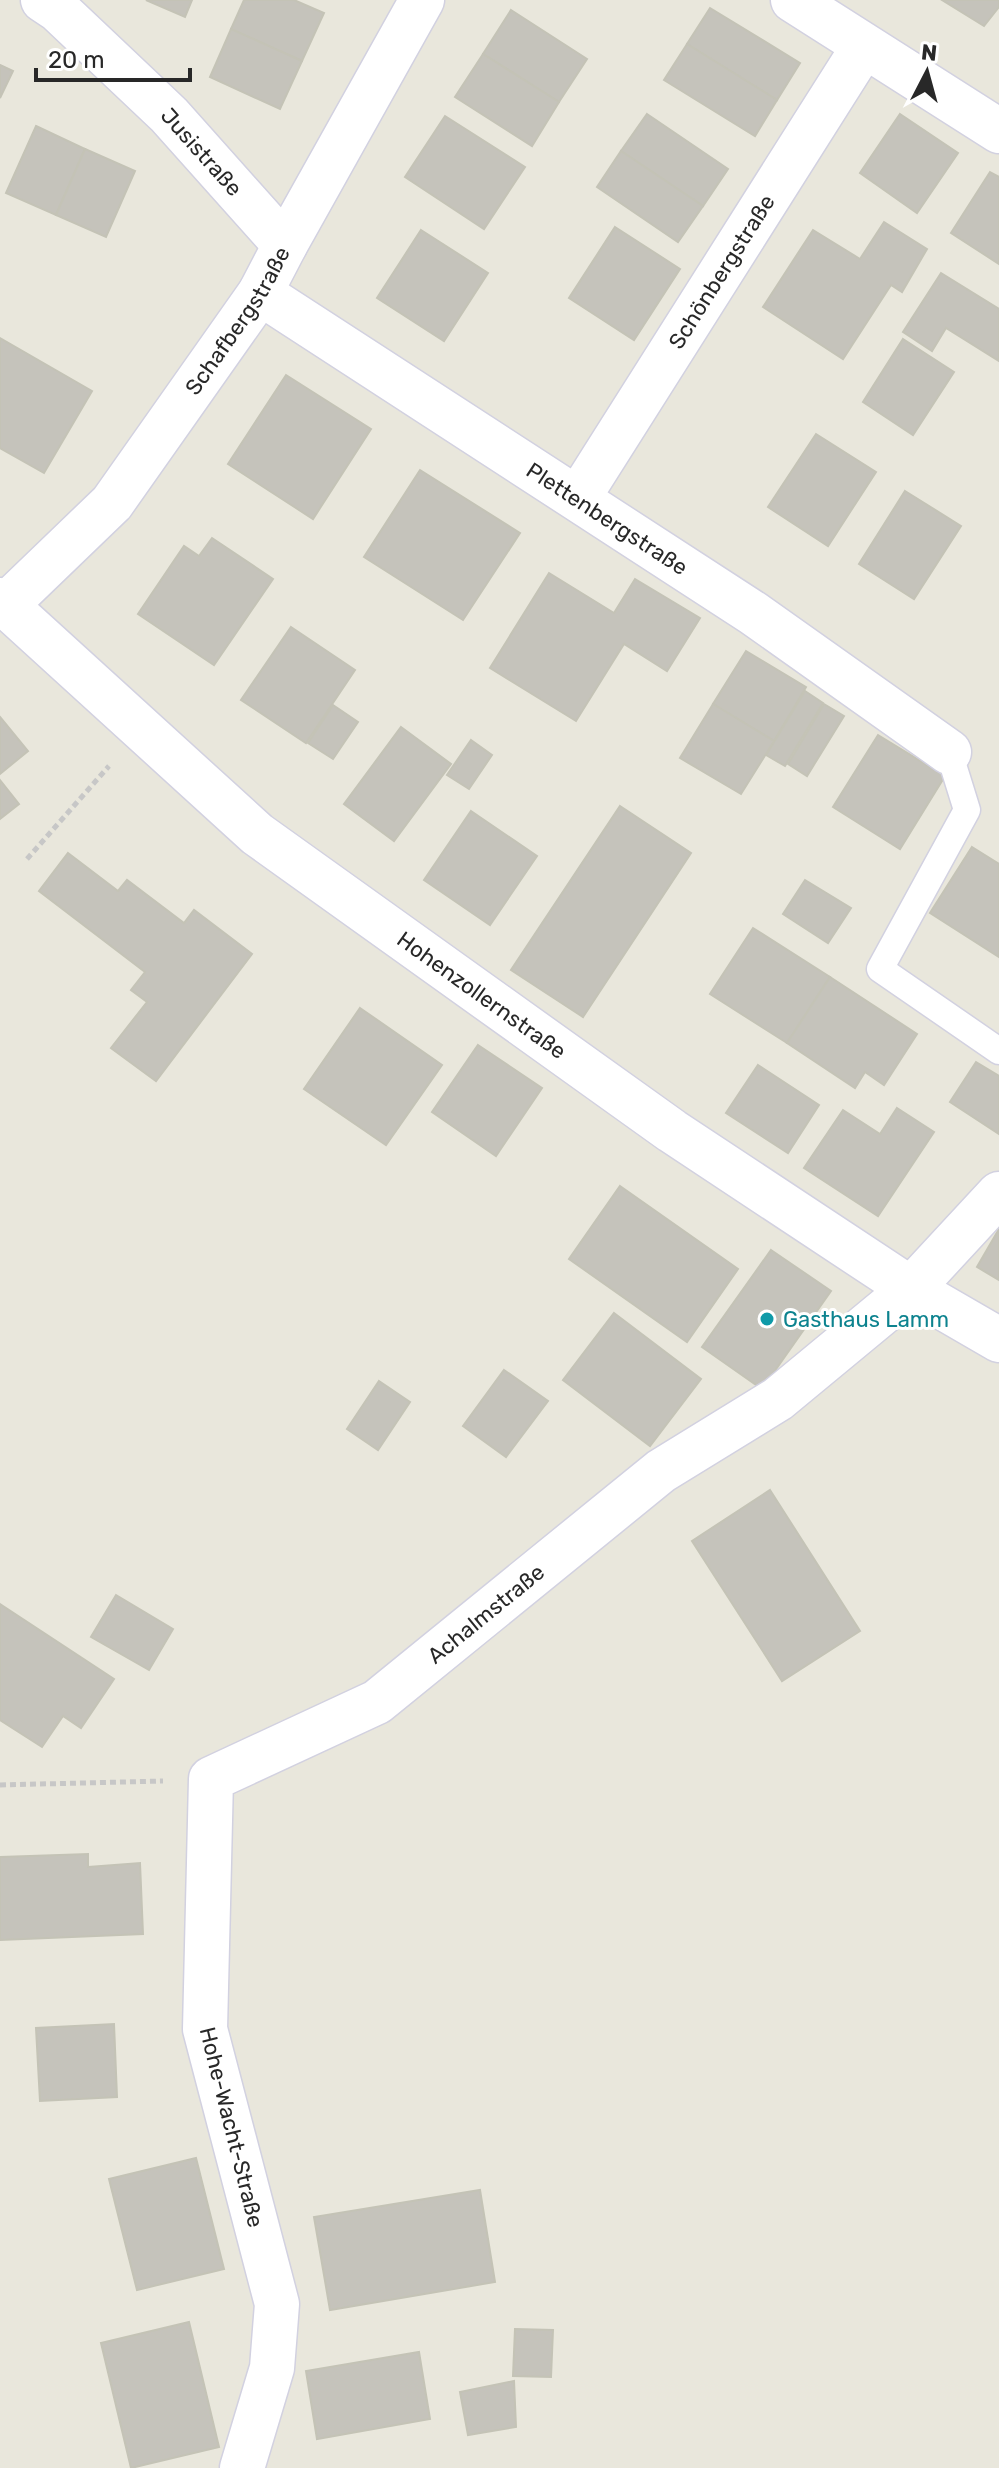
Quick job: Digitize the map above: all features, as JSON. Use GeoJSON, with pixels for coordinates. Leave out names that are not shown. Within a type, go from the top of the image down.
{"type":"FeatureCollection","features":[{"type":"Feature","properties":{"kind":"street","name":"Jusistraße"},"geometry":{"type":"LineString","coordinates":[[43,0],[58,10],[169,115],[285,245]]}},
{"type":"Feature","properties":{"kind":"street","name":"Schafbergstraße"},"geometry":{"type":"LineString","coordinates":[[2,603],[112,503],[260,293],[422,0]]}},
{"type":"Feature","properties":{"kind":"street"},"geometry":{"type":"LineString","coordinates":[[793,0],[999,131]]}},
{"type":"Feature","properties":{"kind":"street","name":"Schönbergstraße"},"geometry":{"type":"LineString","coordinates":[[578,498],[864,46]]}},
{"type":"Feature","properties":{"kind":"street","name":"Plettenbergstraße"},"geometry":{"type":"LineString","coordinates":[[260,293],[753,613],[949,752]]}},
{"type":"Feature","properties":{"kind":"street","name":"Hohenzollernstraße"},"geometry":{"type":"LineString","coordinates":[[2,603],[257,834],[672,1131],[911,1289],[999,1340]]}},
{"type":"Feature","properties":{"kind":"street","name":"Achalmstraße"},"geometry":{"type":"LineString","coordinates":[[211,1779],[377,1702],[661,1471],[778,1399],[911,1289],[999,1194]]}},
{"type":"Feature","properties":{"kind":"street","name":"Hohe-Wacht-Straße"},"geometry":{"type":"LineString","coordinates":[[211,1779],[205,2029],[277,2304],[272,2368],[242,2468]]}},
{"type":"Feature","properties":{"kind":"lane"},"geometry":{"type":"LineString","coordinates":[[949,752],[967,810],[880,969],[999,1051]]}},
{"type":"Feature","properties":{"kind":"path"},"geometry":{"type":"LineString","coordinates":[[27,859],[141,729]]}},
{"type":"Feature","properties":{"kind":"path"},"geometry":{"type":"LineString","coordinates":[[0,1785],[211,1779]]}},
{"type":"Feature","properties":{"kind":"building"},"geometry":{"type":"Polygon","coordinates":[[[146,0],[192,0],[185,17],[146,0]]]}},
{"type":"Feature","properties":{"kind":"building"},"geometry":{"type":"Polygon","coordinates":[[[244,0],[294,0],[324,13],[302,61],[231,29],[244,0]]]}},
{"type":"Feature","properties":{"kind":"building"},"geometry":{"type":"Polygon","coordinates":[[[942,0],[999,0],[999,7],[984,26],[942,0]]]}},
{"type":"Feature","properties":{"kind":"building"},"geometry":{"type":"Polygon","coordinates":[[[710,8],[800,63],[777,100],[687,44],[710,8]]]}},
{"type":"Feature","properties":{"kind":"building"},"geometry":{"type":"Polygon","coordinates":[[[511,10],[587,59],[559,102],[483,54],[511,10]]]}},
{"type":"Feature","properties":{"kind":"building"},"geometry":{"type":"Polygon","coordinates":[[[231,29],[302,61],[280,109],[210,77],[231,29]]]}},
{"type":"Feature","properties":{"kind":"building"},"geometry":{"type":"Polygon","coordinates":[[[687,44],[777,100],[755,136],[664,80],[687,44]]]}},
{"type":"Feature","properties":{"kind":"building"},"geometry":{"type":"Polygon","coordinates":[[[483,54],[559,102],[532,146],[455,97],[483,54]]]}},
{"type":"Feature","properties":{"kind":"building"},"geometry":{"type":"Polygon","coordinates":[[[0,65],[13,71],[0,98],[0,65]]]}},
{"type":"Feature","properties":{"kind":"building"},"geometry":{"type":"Polygon","coordinates":[[[647,114],[728,169],[703,206],[621,151],[647,114]]]}},
{"type":"Feature","properties":{"kind":"building"},"geometry":{"type":"Polygon","coordinates":[[[900,114],[958,153],[917,213],[860,173],[900,114]]]}},
{"type":"Feature","properties":{"kind":"building"},"geometry":{"type":"Polygon","coordinates":[[[445,116],[525,167],[484,229],[405,177],[445,116]]]}},
{"type":"Feature","properties":{"kind":"building"},"geometry":{"type":"Polygon","coordinates":[[[36,126],[85,149],[56,215],[6,193],[36,126]]]}},
{"type":"Feature","properties":{"kind":"building"},"geometry":{"type":"Polygon","coordinates":[[[85,149],[135,171],[106,237],[56,215],[85,149]]]}},
{"type":"Feature","properties":{"kind":"building"},"geometry":{"type":"Polygon","coordinates":[[[621,151],[703,206],[678,242],[597,187],[621,151]]]}},
{"type":"Feature","properties":{"kind":"building"},"geometry":{"type":"Polygon","coordinates":[[[990,172],[999,177],[999,264],[951,233],[990,172]]]}},
{"type":"Feature","properties":{"kind":"building"},"geometry":{"type":"Polygon","coordinates":[[[884,222],[927,249],[902,292],[891,285],[843,359],[763,307],[813,230],[860,259],[884,222]]]}},
{"type":"Feature","properties":{"kind":"building"},"geometry":{"type":"Polygon","coordinates":[[[615,227],[680,269],[634,340],[569,298],[615,227]]]}},
{"type":"Feature","properties":{"kind":"building"},"geometry":{"type":"Polygon","coordinates":[[[421,230],[488,273],[444,341],[377,298],[421,230]]]}},
{"type":"Feature","properties":{"kind":"building"},"geometry":{"type":"Polygon","coordinates":[[[941,273],[999,309],[999,361],[946,328],[932,351],[903,332],[941,273]]]}},
{"type":"Feature","properties":{"kind":"building"},"geometry":{"type":"Polygon","coordinates":[[[0,338],[92,391],[44,473],[0,448],[0,338]]]}},
{"type":"Feature","properties":{"kind":"building"},"geometry":{"type":"Polygon","coordinates":[[[903,339],[954,372],[913,435],[863,402],[903,339]]]}},
{"type":"Feature","properties":{"kind":"building"},"geometry":{"type":"Polygon","coordinates":[[[286,375],[371,429],[313,519],[228,464],[286,375]]]}},
{"type":"Feature","properties":{"kind":"building"},"geometry":{"type":"Polygon","coordinates":[[[816,434],[876,472],[828,546],[768,507],[816,434]]]}},
{"type":"Feature","properties":{"kind":"building"},"geometry":{"type":"Polygon","coordinates":[[[420,470],[520,533],[463,620],[364,557],[420,470]]]}},
{"type":"Feature","properties":{"kind":"building"},"geometry":{"type":"Polygon","coordinates":[[[905,491],[961,526],[914,599],[859,564],[905,491]]]}},
{"type":"Feature","properties":{"kind":"building"},"geometry":{"type":"Polygon","coordinates":[[[212,538],[273,579],[214,665],[138,614],[184,546],[199,556],[212,538]]]}},
{"type":"Feature","properties":{"kind":"building"},"geometry":{"type":"Polygon","coordinates":[[[549,573],[614,613],[635,579],[700,618],[667,671],[624,644],[576,721],[490,668],[549,573]]]}},
{"type":"Feature","properties":{"kind":"building"},"geometry":{"type":"Polygon","coordinates":[[[291,627],[355,670],[306,743],[241,700],[291,627]]]}},
{"type":"Feature","properties":{"kind":"building"},"geometry":{"type":"Polygon","coordinates":[[[746,651],[806,687],[774,741],[713,704],[746,651]]]}},
{"type":"Feature","properties":{"kind":"building"},"geometry":{"type":"Polygon","coordinates":[[[805,691],[823,703],[785,766],[766,755],[805,691]]]}},
{"type":"Feature","properties":{"kind":"building"},"geometry":{"type":"Polygon","coordinates":[[[713,704],[774,741],[741,794],[680,758],[713,704]]]}},
{"type":"Feature","properties":{"kind":"building"},"geometry":{"type":"Polygon","coordinates":[[[824,704],[844,716],[807,776],[788,764],[824,704]]]}},
{"type":"Feature","properties":{"kind":"building"},"geometry":{"type":"Polygon","coordinates":[[[333,705],[358,722],[333,759],[308,743],[333,705]]]}},
{"type":"Feature","properties":{"kind":"building"},"geometry":{"type":"Polygon","coordinates":[[[0,717],[28,751],[0,774],[0,717]]]}},
{"type":"Feature","properties":{"kind":"building"},"geometry":{"type":"Polygon","coordinates":[[[401,727],[451,764],[394,841],[344,804],[401,727]]]}},
{"type":"Feature","properties":{"kind":"building"},"geometry":{"type":"Polygon","coordinates":[[[878,735],[945,776],[900,849],[833,807],[878,735]]]}},
{"type":"Feature","properties":{"kind":"building"},"geometry":{"type":"Polygon","coordinates":[[[471,740],[492,755],[469,789],[447,775],[471,740]]]}},
{"type":"Feature","properties":{"kind":"building"},"geometry":{"type":"Polygon","coordinates":[[[0,780],[19,804],[0,819],[0,780]]]}},
{"type":"Feature","properties":{"kind":"building"},"geometry":{"type":"Polygon","coordinates":[[[620,806],[691,853],[583,1017],[511,970],[620,806]]]}},
{"type":"Feature","properties":{"kind":"building"},"geometry":{"type":"Polygon","coordinates":[[[471,811],[537,856],[490,925],[424,880],[471,811]]]}},
{"type":"Feature","properties":{"kind":"building"},"geometry":{"type":"Polygon","coordinates":[[[972,847],[999,864],[999,957],[930,913],[972,847]]]}},
{"type":"Feature","properties":{"kind":"building"},"geometry":{"type":"Polygon","coordinates":[[[68,853],[118,891],[127,880],[184,923],[194,910],[252,954],[156,1081],[111,1048],[147,1002],[131,990],[145,972],[39,891],[68,853]]]}},
{"type":"Feature","properties":{"kind":"building"},"geometry":{"type":"Polygon","coordinates":[[[805,880],[851,908],[828,943],[783,914],[805,880]]]}},
{"type":"Feature","properties":{"kind":"building"},"geometry":{"type":"Polygon","coordinates":[[[753,928],[830,977],[787,1043],[710,994],[753,928]]]}},
{"type":"Feature","properties":{"kind":"building"},"geometry":{"type":"Polygon","coordinates":[[[830,977],[917,1034],[884,1085],[865,1072],[855,1088],[787,1043],[830,977]]]}},
{"type":"Feature","properties":{"kind":"building"},"geometry":{"type":"Polygon","coordinates":[[[360,1008],[442,1065],[386,1145],[304,1089],[360,1008]]]}},
{"type":"Feature","properties":{"kind":"building"},"geometry":{"type":"Polygon","coordinates":[[[478,1045],[542,1088],[496,1156],[432,1112],[478,1045]]]}},
{"type":"Feature","properties":{"kind":"building"},"geometry":{"type":"Polygon","coordinates":[[[976,1062],[999,1076],[999,1134],[950,1102],[976,1062]]]}},
{"type":"Feature","properties":{"kind":"building"},"geometry":{"type":"Polygon","coordinates":[[[758,1065],[819,1105],[788,1153],[726,1113],[758,1065]]]}},
{"type":"Feature","properties":{"kind":"building"},"geometry":{"type":"Polygon","coordinates":[[[897,1108],[934,1132],[878,1216],[804,1168],[843,1110],[880,1134],[897,1108]]]}},
{"type":"Feature","properties":{"kind":"building"},"geometry":{"type":"Polygon","coordinates":[[[620,1186],[738,1269],[687,1342],[569,1259],[620,1186]]]}},
{"type":"Feature","properties":{"kind":"building"},"geometry":{"type":"Polygon","coordinates":[[[999,1229],[999,1280],[977,1267],[999,1229]]]}},
{"type":"Feature","properties":{"kind":"building","name":"Gasthaus Lamm"},"geometry":{"type":"Polygon","coordinates":[[[771,1250],[831,1291],[762,1389],[702,1347],[771,1250]]]}},
{"type":"Feature","properties":{"kind":"building"},"geometry":{"type":"Polygon","coordinates":[[[614,1313],[701,1379],[650,1446],[563,1380],[614,1313]]]}},
{"type":"Feature","properties":{"kind":"building"},"geometry":{"type":"Polygon","coordinates":[[[504,1370],[548,1401],[506,1457],[463,1426],[504,1370]]]}},
{"type":"Feature","properties":{"kind":"building"},"geometry":{"type":"Polygon","coordinates":[[[379,1381],[410,1402],[378,1450],[347,1429],[379,1381]]]}},
{"type":"Feature","properties":{"kind":"building"},"geometry":{"type":"Polygon","coordinates":[[[770,1490],[860,1631],[782,1681],[692,1541],[770,1490]]]}},
{"type":"Feature","properties":{"kind":"building"},"geometry":{"type":"Polygon","coordinates":[[[116,1595],[173,1629],[149,1670],[91,1637],[116,1595]]]}},
{"type":"Feature","properties":{"kind":"building"},"geometry":{"type":"Polygon","coordinates":[[[0,1604],[114,1679],[81,1728],[63,1716],[42,1747],[0,1720],[0,1604]]]}},
{"type":"Feature","properties":{"kind":"building"},"geometry":{"type":"Polygon","coordinates":[[[88,1854],[88,1867],[140,1863],[143,1934],[0,1940],[0,1857],[88,1854]]]}},
{"type":"Feature","properties":{"kind":"building"},"geometry":{"type":"Polygon","coordinates":[[[114,2024],[117,2097],[40,2101],[36,2028],[114,2024]]]}},
{"type":"Feature","properties":{"kind":"building"},"geometry":{"type":"Polygon","coordinates":[[[196,2158],[224,2269],[137,2290],[109,2179],[196,2158]]]}},
{"type":"Feature","properties":{"kind":"building"},"geometry":{"type":"Polygon","coordinates":[[[480,2190],[495,2282],[330,2310],[314,2217],[480,2190]]]}},
{"type":"Feature","properties":{"kind":"building"},"geometry":{"type":"Polygon","coordinates":[[[189,2322],[219,2447],[131,2468],[101,2343],[189,2322]]]}},
{"type":"Feature","properties":{"kind":"building"},"geometry":{"type":"Polygon","coordinates":[[[515,2329],[553,2330],[551,2377],[513,2376],[515,2329]]]}},
{"type":"Feature","properties":{"kind":"building"},"geometry":{"type":"Polygon","coordinates":[[[419,2352],[430,2419],[317,2439],[306,2371],[419,2352]]]}},
{"type":"Feature","properties":{"kind":"building"},"geometry":{"type":"Polygon","coordinates":[[[514,2381],[516,2427],[468,2435],[460,2392],[514,2381]]]}},
{"type":"Feature","properties":{"kind":"place","name":"Gasthaus Lamm"},"geometry":{"type":"Point","coordinates":[767,1319]}}]}
